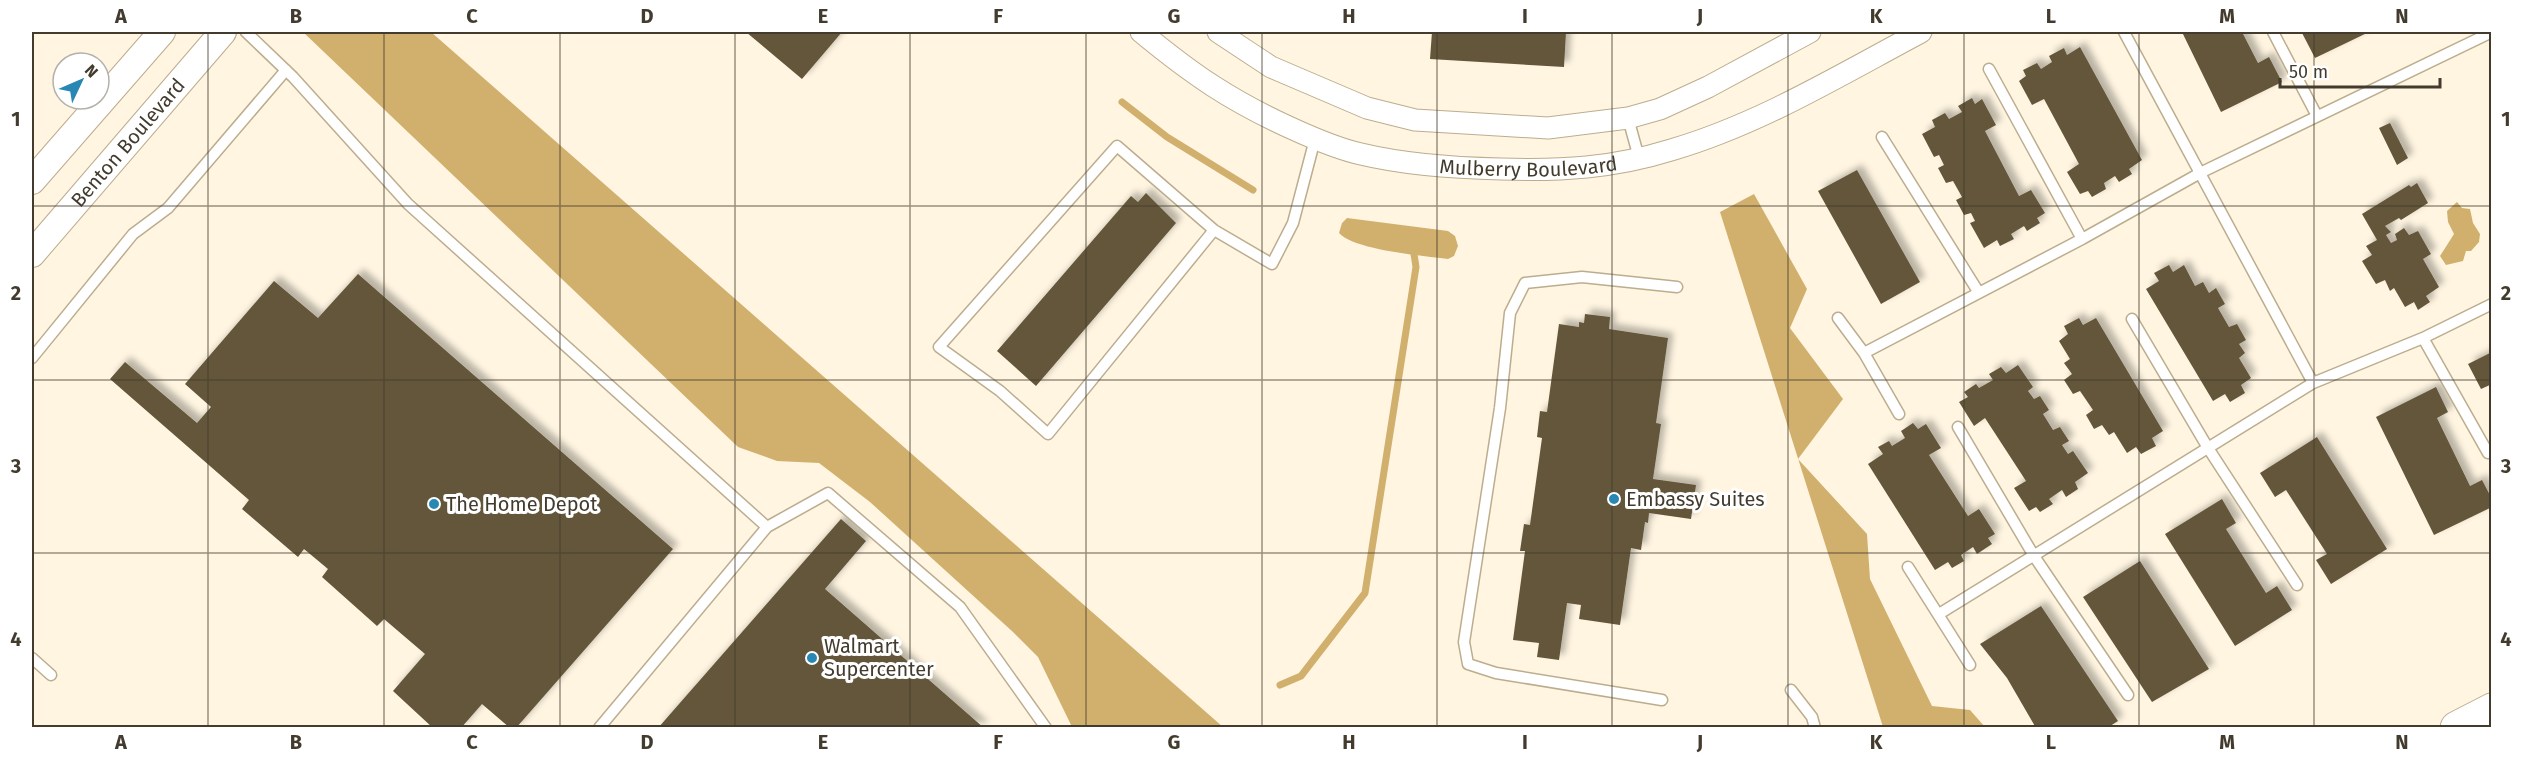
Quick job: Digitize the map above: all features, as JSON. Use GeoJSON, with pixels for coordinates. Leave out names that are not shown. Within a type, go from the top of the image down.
{"type":"FeatureCollection","features":[{"type":"Feature","properties":{"kind":"highway"},"geometry":{"type":"LineString","coordinates":[[2457,728],[2492,710]]}},
{"type":"Feature","properties":{"kind":"street"},"geometry":{"type":"LineString","coordinates":[[32,181],[162,32]]}},
{"type":"Feature","properties":{"kind":"street","name":"Benton Boulevard"},"geometry":{"type":"LineString","coordinates":[[32,254],[223,32]]}},
{"type":"Feature","properties":{"kind":"street","name":"Mulberry Boulevard"},"geometry":{"type":"LineString","coordinates":[[1141,32],[1182,66],[1246,108],[1316,139],[1361,154],[1449,168],[1556,171],[1578,170],[1670,151],[1742,125],[1921,32]]}},
{"type":"Feature","properties":{"kind":"street","name":"Mulberry Boulevard"},"geometry":{"type":"LineString","coordinates":[[1218,32],[1271,67],[1367,108],[1415,120],[1548,128],[1628,118],[1659,109],[1708,87],[1810,32]]}},
{"type":"Feature","properties":{"kind":"lane"},"geometry":{"type":"LineString","coordinates":[[246,32],[286,70],[408,204],[767,526]]}},
{"type":"Feature","properties":{"kind":"lane"},"geometry":{"type":"LineString","coordinates":[[2124,32],[2202,172],[2313,382]]}},
{"type":"Feature","properties":{"kind":"lane"},"geometry":{"type":"LineString","coordinates":[[2273,32],[2317,117]]}},
{"type":"Feature","properties":{"kind":"lane"},"geometry":{"type":"LineString","coordinates":[[1863,353],[2082,239],[2202,172],[2492,32]]}},
{"type":"Feature","properties":{"kind":"lane"},"geometry":{"type":"LineString","coordinates":[[1989,69],[2082,239]]}},
{"type":"Feature","properties":{"kind":"lane"},"geometry":{"type":"LineString","coordinates":[[32,358],[133,234],[168,208],[286,70]]}},
{"type":"Feature","properties":{"kind":"lane"},"geometry":{"type":"LineString","coordinates":[[1628,118],[1639,158]]}},
{"type":"Feature","properties":{"kind":"lane"},"geometry":{"type":"LineString","coordinates":[[1882,137],[1978,293]]}},
{"type":"Feature","properties":{"kind":"lane"},"geometry":{"type":"LineString","coordinates":[[1214,230],[1048,434],[1000,390],[939,347],[1117,146],[1214,230],[1272,264],[1293,223],[1316,139]]}},
{"type":"Feature","properties":{"kind":"lane"},"geometry":{"type":"LineString","coordinates":[[1662,700],[1496,673],[1468,664],[1464,642],[1500,408],[1510,313],[1525,283],[1582,278],[1677,287]]}},
{"type":"Feature","properties":{"kind":"lane"},"geometry":{"type":"LineString","coordinates":[[1939,614],[2313,382],[2423,338],[2492,304]]}},
{"type":"Feature","properties":{"kind":"lane"},"geometry":{"type":"LineString","coordinates":[[1838,318],[1863,353],[1899,414]]}},
{"type":"Feature","properties":{"kind":"lane"},"geometry":{"type":"LineString","coordinates":[[2132,319],[2208,448],[2297,585]]}},
{"type":"Feature","properties":{"kind":"lane"},"geometry":{"type":"LineString","coordinates":[[2423,338],[2488,453]]}},
{"type":"Feature","properties":{"kind":"lane"},"geometry":{"type":"LineString","coordinates":[[1958,427],[2034,556],[2128,695]]}},
{"type":"Feature","properties":{"kind":"lane"},"geometry":{"type":"LineString","coordinates":[[599,728],[767,526],[828,493],[960,607],[1046,728]]}},
{"type":"Feature","properties":{"kind":"lane"},"geometry":{"type":"LineString","coordinates":[[1908,567],[1970,665]]}},
{"type":"Feature","properties":{"kind":"lane"},"geometry":{"type":"LineString","coordinates":[[32,658],[51,675]]}},
{"type":"Feature","properties":{"kind":"lane"},"geometry":{"type":"LineString","coordinates":[[1791,690],[1812,717],[1815,728]]}},
{"type":"Feature","properties":{"kind":"shaded area"},"geometry":{"type":"Polygon","coordinates":[[[303,32],[431,32],[1223,727],[1072,727],[1038,657],[870,502],[819,463],[777,461],[738,447],[303,32]]]}},
{"type":"Feature","properties":{"kind":"shaded area"},"geometry":{"type":"Polygon","coordinates":[[[1754,194],[1807,289],[1790,328],[1843,399],[1798,459],[1720,212],[1754,194]]]}},
{"type":"Feature","properties":{"kind":"shaded area"},"geometry":{"type":"Polygon","coordinates":[[[2457,202],[2462,208],[2470,209],[2473,223],[2480,234],[2479,242],[2471,251],[2466,251],[2463,261],[2446,265],[2440,256],[2454,234],[2448,222],[2447,211],[2457,202]]]}},
{"type":"Feature","properties":{"kind":"shaded area"},"geometry":{"type":"Polygon","coordinates":[[[1347,218],[1448,231],[1455,236],[1458,246],[1454,256],[1448,259],[1374,248],[1347,239],[1339,233],[1342,223],[1347,218]]]}},
{"type":"Feature","properties":{"kind":"shaded area"},"geometry":{"type":"Polygon","coordinates":[[[1798,459],[1867,534],[1870,579],[1932,706],[1970,710],[1985,727],[1883,727],[1798,459]]]}},
{"type":"Feature","properties":{"kind":"building"},"geometry":{"type":"Polygon","coordinates":[[[746,32],[842,32],[802,79],[746,32]]]}},
{"type":"Feature","properties":{"kind":"building"},"geometry":{"type":"Polygon","coordinates":[[[1432,32],[1566,32],[1564,67],[1430,59],[1432,32]]]}},
{"type":"Feature","properties":{"kind":"building"},"geometry":{"type":"Polygon","coordinates":[[[2182,32],[2242,32],[2258,63],[2269,57],[2282,82],[2221,112],[2182,32]]]}},
{"type":"Feature","properties":{"kind":"building"},"geometry":{"type":"Polygon","coordinates":[[[2369,32],[2315,58],[2302,33],[2369,32]]]}},
{"type":"Feature","properties":{"kind":"building"},"geometry":{"type":"Polygon","coordinates":[[[2080,47],[2142,160],[2129,169],[2132,174],[2119,182],[2115,176],[2104,183],[2106,189],[2092,197],[2088,191],[2080,194],[2067,172],[2079,164],[2044,99],[2032,105],[2019,81],[2026,76],[2023,70],[2037,63],[2041,69],[2052,62],[2049,56],[2064,48],[2067,55],[2080,47]]]}},
{"type":"Feature","properties":{"kind":"building"},"geometry":{"type":"Polygon","coordinates":[[[1972,98],[1975,104],[1982,99],[1996,125],[1985,131],[2019,196],[2031,190],[2045,213],[2037,218],[2040,223],[2027,231],[2024,226],[2011,234],[2014,239],[2000,246],[1997,240],[1984,248],[1970,223],[1975,221],[1971,213],[1964,215],[1956,200],[1962,197],[1953,181],[1946,183],[1938,168],[1944,165],[1939,155],[1934,157],[1922,134],[1935,127],[1932,120],[1945,113],[1949,119],[1962,112],[1958,106],[1972,98]]]}},
{"type":"Feature","properties":{"kind":"building"},"geometry":{"type":"Polygon","coordinates":[[[2390,123],[2408,158],[2397,165],[2379,128],[2390,123]]]}},
{"type":"Feature","properties":{"kind":"building"},"geometry":{"type":"Polygon","coordinates":[[[1857,170],[1920,282],[1881,304],[1818,191],[1857,170]]]}},
{"type":"Feature","properties":{"kind":"building"},"geometry":{"type":"Polygon","coordinates":[[[2417,183],[2428,203],[2401,220],[2399,218],[2385,226],[2391,232],[2386,235],[2391,243],[2397,240],[2395,234],[2404,228],[2409,235],[2418,231],[2431,254],[2423,259],[2439,287],[2426,296],[2430,302],[2418,310],[2414,302],[2405,307],[2394,288],[2390,291],[2385,280],[2376,284],[2362,261],[2372,255],[2366,246],[2377,240],[2362,214],[2409,185],[2411,187],[2417,183]]]}},
{"type":"Feature","properties":{"kind":"building"},"geometry":{"type":"Polygon","coordinates":[[[1146,193],[1176,223],[1036,386],[997,351],[1131,196],[1138,202],[1146,193]]]}},
{"type":"Feature","properties":{"kind":"building"},"geometry":{"type":"Polygon","coordinates":[[[2169,265],[2173,272],[2184,265],[2195,286],[2203,282],[2209,293],[2216,288],[2225,304],[2218,308],[2229,327],[2237,324],[2246,340],[2239,344],[2245,353],[2239,358],[2251,378],[2241,385],[2245,393],[2230,402],[2225,394],[2213,401],[2146,289],[2159,281],[2154,273],[2169,265]]]}},
{"type":"Feature","properties":{"kind":"building","name":"The Home Depot"},"geometry":{"type":"Polygon","coordinates":[[[358,274],[673,549],[516,728],[510,728],[482,704],[461,728],[433,728],[393,691],[425,654],[384,619],[377,626],[322,577],[328,569],[304,549],[298,557],[242,509],[249,500],[110,379],[125,362],[197,423],[211,407],[185,384],[274,281],[318,318],[358,274]]]}},
{"type":"Feature","properties":{"kind":"building","name":"Embassy Suites"},"geometry":{"type":"Polygon","coordinates":[[[1585,314],[1610,317],[1609,329],[1668,338],[1656,423],[1661,424],[1653,479],[1696,485],[1691,519],[1649,513],[1648,523],[1645,522],[1641,550],[1631,548],[1620,625],[1579,619],[1581,605],[1567,603],[1559,660],[1537,657],[1539,643],[1513,640],[1525,551],[1520,551],[1524,524],[1530,525],[1542,438],[1537,437],[1540,411],[1547,412],[1559,324],[1579,327],[1579,322],[1584,323],[1585,314]]]}},
{"type":"Feature","properties":{"kind":"building"},"geometry":{"type":"Polygon","coordinates":[[[2079,318],[2083,325],[2096,318],[2163,431],[2152,438],[2156,446],[2141,454],[2136,447],[2127,453],[2114,432],[2109,435],[2102,425],[2094,429],[2086,415],[2093,410],[2080,391],[2073,394],[2064,380],[2072,374],[2064,363],[2070,359],[2059,341],[2068,334],[2064,326],[2079,318]]]}},
{"type":"Feature","properties":{"kind":"building"},"geometry":{"type":"Polygon","coordinates":[[[2492,352],[2492,384],[2481,389],[2468,364],[2492,352]]]}},
{"type":"Feature","properties":{"kind":"building"},"geometry":{"type":"Polygon","coordinates":[[[2018,365],[2033,387],[2028,391],[2034,399],[2040,396],[2049,410],[2043,414],[2053,430],[2060,427],[2069,441],[2062,445],[2068,454],[2073,451],[2088,473],[2075,482],[2078,489],[2066,497],[2062,490],[2049,499],[2053,504],[2040,512],[2036,507],[2029,511],[2014,488],[2026,481],[1985,418],[1974,426],[1959,402],[1968,397],[1964,392],[1976,384],[1979,388],[1993,380],[1989,374],[2001,367],[2006,373],[2018,365]]]}},
{"type":"Feature","properties":{"kind":"building"},"geometry":{"type":"Polygon","coordinates":[[[2436,387],[2448,412],[2437,418],[2470,486],[2482,480],[2492,499],[2492,507],[2434,535],[2376,417],[2436,387]]]}},
{"type":"Feature","properties":{"kind":"building"},"geometry":{"type":"Polygon","coordinates":[[[1913,423],[1918,429],[1926,424],[1941,448],[1929,455],[1968,516],[1979,509],[1995,534],[1988,538],[1992,544],[1977,554],[1973,547],[1961,555],[1964,561],[1952,568],[1948,562],[1935,570],[1868,464],[1883,454],[1878,447],[1889,441],[1892,446],[1905,438],[1901,431],[1913,423]]]}},
{"type":"Feature","properties":{"kind":"building"},"geometry":{"type":"Polygon","coordinates":[[[2317,437],[2387,549],[2331,584],[2316,560],[2327,554],[2286,490],[2275,497],[2260,473],[2317,437]]]}},
{"type":"Feature","properties":{"kind":"building"},"geometry":{"type":"Polygon","coordinates":[[[2222,499],[2236,523],[2226,529],[2266,593],[2277,586],[2292,610],[2235,646],[2165,534],[2222,499]]]}},
{"type":"Feature","properties":{"kind":"building","name":"Walmart Supercenter"},"geometry":{"type":"Polygon","coordinates":[[[841,519],[866,541],[825,589],[984,728],[658,728],[841,519]]]}},
{"type":"Feature","properties":{"kind":"building"},"geometry":{"type":"Polygon","coordinates":[[[2140,561],[2209,669],[2152,702],[2083,597],[2140,561]]]}},
{"type":"Feature","properties":{"kind":"building"},"geometry":{"type":"Polygon","coordinates":[[[2041,606],[2118,721],[2107,728],[2036,728],[2007,678],[1980,644],[2041,606]]]}},
{"type":"Feature","properties":{"kind":"waterway"},"geometry":{"type":"LineString","coordinates":[[1122,102],[1167,137],[1253,190]]}},
{"type":"Feature","properties":{"kind":"waterway"},"geometry":{"type":"LineString","coordinates":[[1280,685],[1301,676],[1365,593],[1416,267],[1414,254]]}},
{"type":"Feature","properties":{"kind":"place","name":"Embassy Suites"},"geometry":{"type":"Point","coordinates":[1614,499]}},
{"type":"Feature","properties":{"kind":"place","name":"The Home Depot"},"geometry":{"type":"Point","coordinates":[434,504]}},
{"type":"Feature","properties":{"kind":"place","name":"Walmart Supercenter"},"geometry":{"type":"Point","coordinates":[812,658]}}]}
